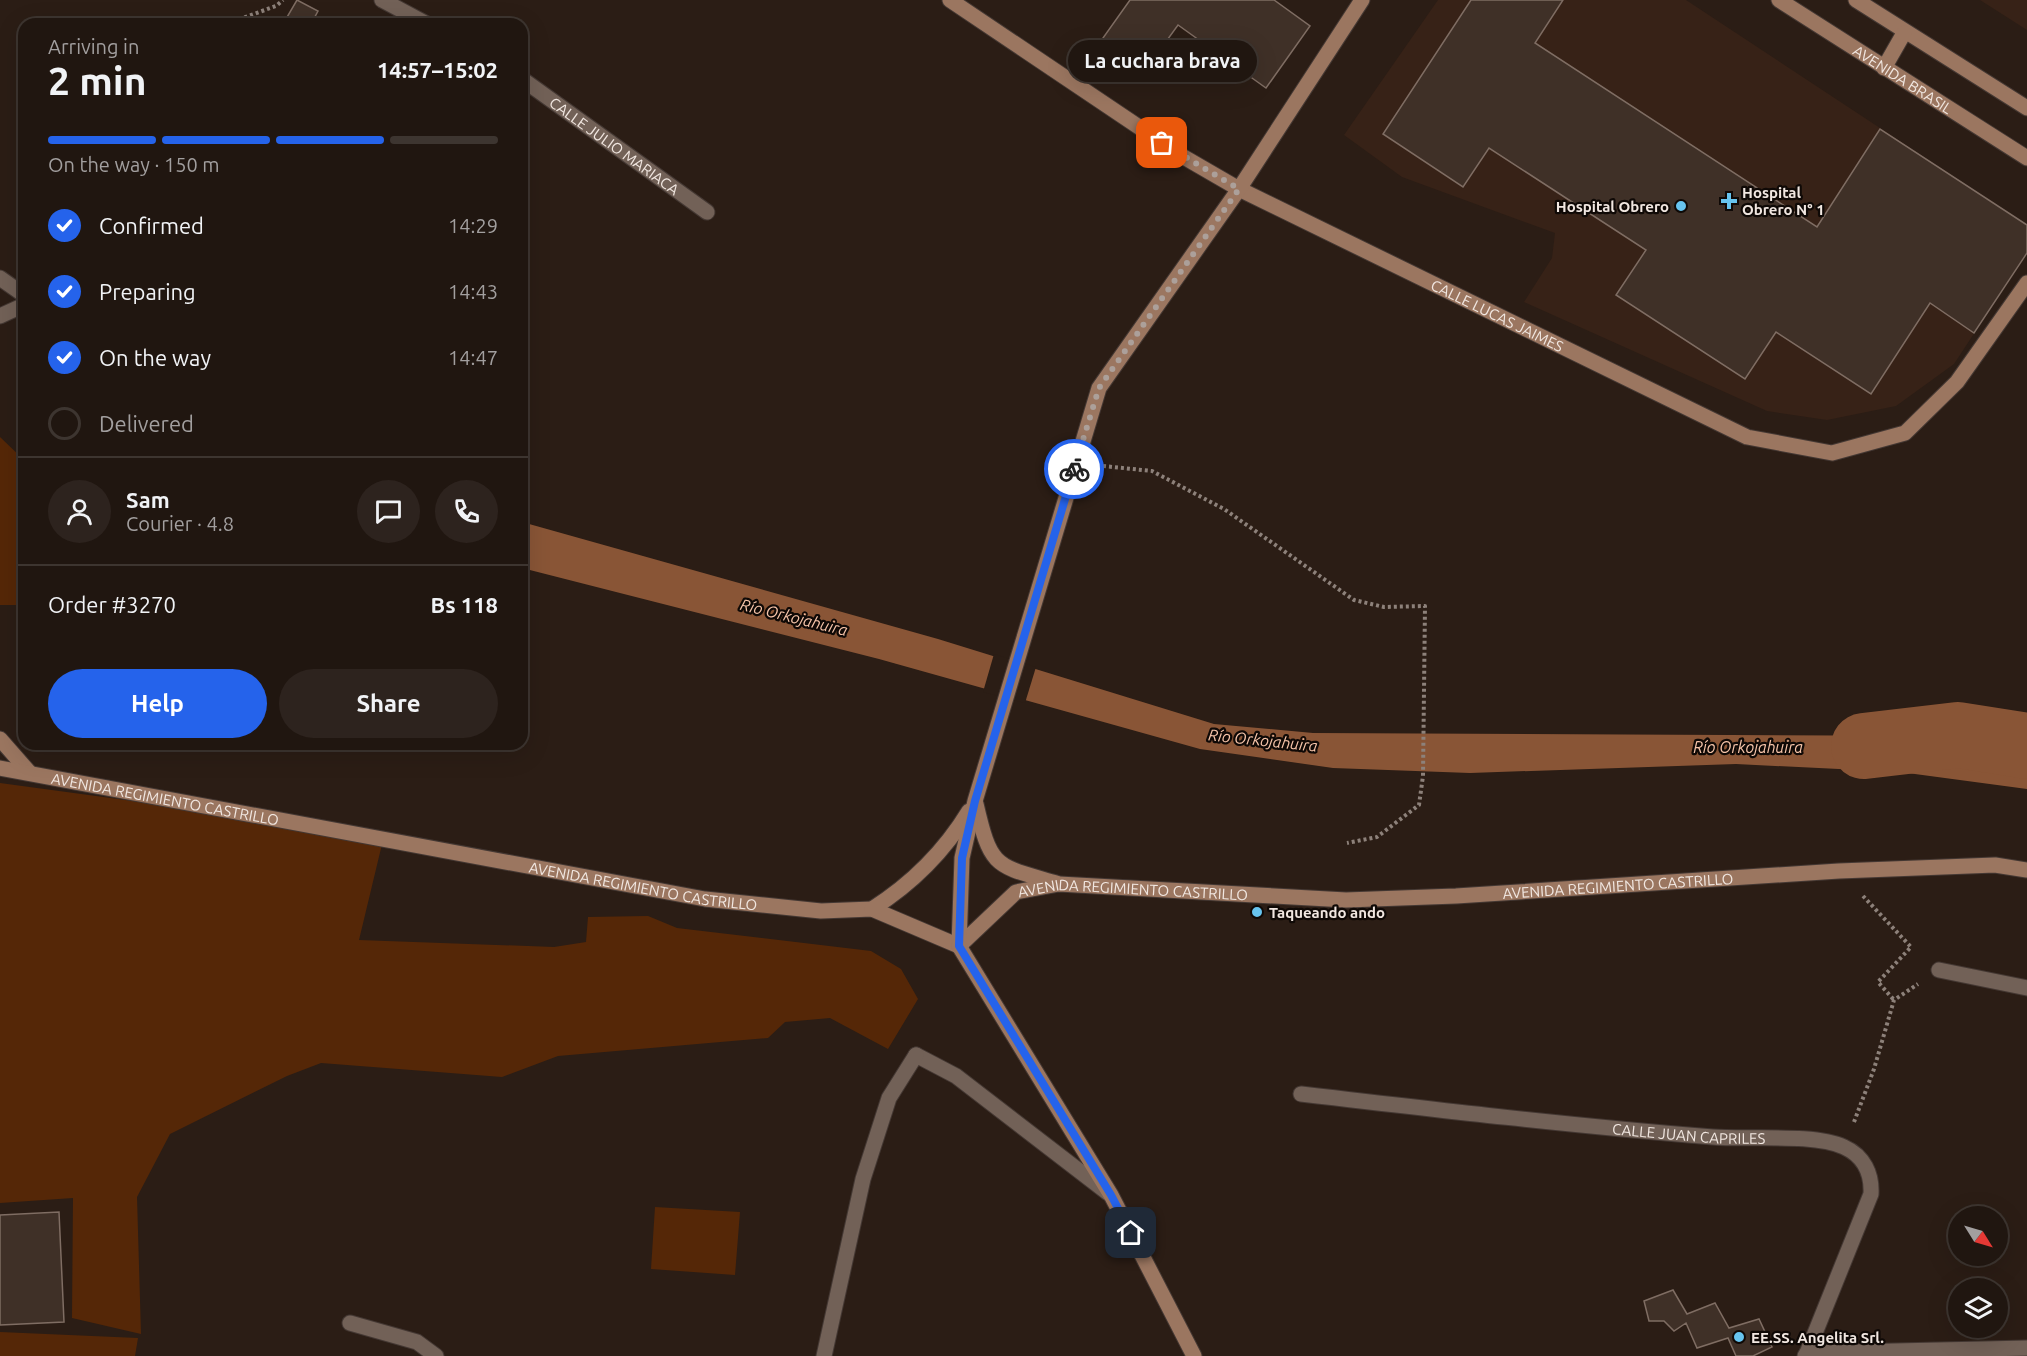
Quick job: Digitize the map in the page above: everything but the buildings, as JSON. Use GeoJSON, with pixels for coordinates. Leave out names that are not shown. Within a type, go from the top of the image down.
{"type":"FeatureCollection","features":[{"type":"Feature","properties":{"kind":"main road","name":"CALLE LUCAS JAIMES"},"geometry":{"type":"LineString","coordinates":[[950,0],[1182,156],[1239,189],[1747,437],[1832,453],[1905,433],[1957,382],[2027,283]]}},
{"type":"Feature","properties":{"kind":"main road"},"geometry":{"type":"LineString","coordinates":[[1194,1356],[1111,1195],[959,946],[962,858],[977,795],[1099,388],[1239,189],[1362,0]]}},
{"type":"Feature","properties":{"kind":"main road","name":"AVENIDA BRASIL"},"geometry":{"type":"LineString","coordinates":[[1779,0],[2027,158]]}},
{"type":"Feature","properties":{"kind":"main road"},"geometry":{"type":"LineString","coordinates":[[1856,0],[1904,33],[2027,108]]}},
{"type":"Feature","properties":{"kind":"main road"},"geometry":{"type":"LineString","coordinates":[[1884,68],[1904,33]]}},
{"type":"Feature","properties":{"kind":"main road"},"geometry":{"type":"LineString","coordinates":[[0,739],[29,772]]}},
{"type":"Feature","properties":{"kind":"main road","name":"AVENIDA REGIMIENTO CASTRILLO"},"geometry":{"type":"LineString","coordinates":[[0,768],[705,899],[822,911],[872,909],[959,946],[1016,892],[1059,884],[1346,900],[1456,896],[1839,871],[1995,865],[2027,870]]}},
{"type":"Feature","properties":{"kind":"main road"},"geometry":{"type":"LineString","coordinates":[[977,795],[985,844],[1003,868],[1059,884]]}},
{"type":"Feature","properties":{"kind":"main road"},"geometry":{"type":"LineString","coordinates":[[872,909],[911,882],[950,841],[977,795]]}},
{"type":"Feature","properties":{"kind":"street"},"geometry":{"type":"LineString","coordinates":[[382,0],[416,18]]}},
{"type":"Feature","properties":{"kind":"street","name":"CALLE JULIO MARIACA"},"geometry":{"type":"LineString","coordinates":[[528,83],[707,212]]}},
{"type":"Feature","properties":{"kind":"street"},"geometry":{"type":"LineString","coordinates":[[0,279],[18,291]]}},
{"type":"Feature","properties":{"kind":"street"},"geometry":{"type":"LineString","coordinates":[[0,316],[18,308]]}},
{"type":"Feature","properties":{"kind":"street"},"geometry":{"type":"LineString","coordinates":[[1939,970],[2027,988]]}},
{"type":"Feature","properties":{"kind":"street"},"geometry":{"type":"LineString","coordinates":[[824,1356],[863,1179],[888,1098],[916,1055],[956,1076],[1111,1195]]}},
{"type":"Feature","properties":{"kind":"street","name":"CALLE JUAN CAPRILES"},"geometry":{"type":"LineString","coordinates":[[1301,1094],[1489,1117],[1715,1137],[1820,1141],[1844,1147],[1863,1161],[1872,1178],[1871,1194],[1806,1354]]}},
{"type":"Feature","properties":{"kind":"street"},"geometry":{"type":"LineString","coordinates":[[350,1323],[417,1342],[436,1356]]}},
{"type":"Feature","properties":{"kind":"street"},"geometry":{"type":"LineString","coordinates":[[1806,1354],[2027,1348]]}},
{"type":"Feature","properties":{"kind":"path"},"geometry":{"type":"LineString","coordinates":[[245,18],[276,6],[283,0]]}},
{"type":"Feature","properties":{"kind":"path"},"geometry":{"type":"LineString","coordinates":[[1100,461],[1105,468],[1152,471],[1224,509],[1354,600],[1384,607],[1425,606],[1424,776],[1419,805],[1377,837],[1347,843]]}},
{"type":"Feature","properties":{"kind":"path"},"geometry":{"type":"LineString","coordinates":[[1839,871],[1911,947],[1878,982],[1894,1000]]}},
{"type":"Feature","properties":{"kind":"path"},"geometry":{"type":"LineString","coordinates":[[1844,1147],[1874,1070],[1894,1000],[1939,970]]}},
{"type":"Feature","properties":{"kind":"shaded area","name":"Hospital Obrero N° 1"},"geometry":{"type":"Polygon","coordinates":[[[1438,0],[1686,0],[2027,225],[2027,253],[1954,364],[1896,406],[1827,420],[1767,411],[1524,302],[1552,258],[1555,233],[1402,177],[1344,135],[1438,0]]]}},
{"type":"Feature","properties":{"kind":"shaded area"},"geometry":{"type":"Polygon","coordinates":[[[1980,0],[2027,0],[2027,30],[1980,0]]]}},
{"type":"Feature","properties":{"kind":"shaded area"},"geometry":{"type":"Polygon","coordinates":[[[0,437],[18,454],[18,605],[0,605],[0,437]]]}},
{"type":"Feature","properties":{"kind":"shaded area"},"geometry":{"type":"Polygon","coordinates":[[[0,783],[214,812],[383,840],[359,940],[554,947],[586,942],[588,917],[648,916],[677,928],[871,951],[901,969],[918,999],[888,1049],[830,1018],[785,1022],[768,1038],[558,1056],[502,1077],[321,1063],[287,1076],[170,1134],[137,1197],[141,1334],[72,1318],[73,1198],[0,1203],[0,783]]]}},
{"type":"Feature","properties":{"kind":"shaded area"},"geometry":{"type":"Polygon","coordinates":[[[655,1207],[740,1212],[735,1275],[651,1269],[655,1207]]]}},
{"type":"Feature","properties":{"kind":"shaded area"},"geometry":{"type":"Polygon","coordinates":[[[0,1332],[138,1338],[135,1356],[0,1356],[0,1332]]]}},
{"type":"Feature","properties":{"kind":"water"},"geometry":{"type":"Polygon","coordinates":[[[528,524],[938,639],[1214,724],[1313,733],[1963,736],[2027,748],[2027,789],[1900,772],[1736,764],[1470,773],[1333,768],[1200,749],[879,659],[528,570],[528,524]]]}},
{"type":"Feature","properties":{"kind":"pier"},"geometry":{"type":"Polygon","coordinates":[[[994,654],[1036,667],[1025,703],[983,692],[994,654]]]}},
{"type":"Feature","properties":{"kind":"waterway","name":"Río Orkojahuira"},"geometry":{"type":"LineString","coordinates":[[1864,746],[1958,735],[2027,746]]}},
{"type":"Feature","properties":{"kind":"way so far"},"geometry":{"type":"LineString","coordinates":[[1074,469],[1099,388],[1239,189],[1162,143]]}},
{"type":"Feature","properties":{"kind":"place","name":"La cuchara brava"},"geometry":{"type":"Point","coordinates":[1162,143]}},
{"type":"Feature","properties":{"kind":"place","name":"Hospital Obrero N° 1"},"geometry":{"type":"Point","coordinates":[1729,201]}},
{"type":"Feature","properties":{"kind":"place","name":"Hospital Obrero"},"geometry":{"type":"Point","coordinates":[1681,206]}},
{"type":"Feature","properties":{"kind":"place","name":"Taqueando ando"},"geometry":{"type":"Point","coordinates":[1257,912]}},
{"type":"Feature","properties":{"kind":"place","name":"EE.SS. Angelita Srl."},"geometry":{"type":"Point","coordinates":[1739,1337]}},
{"type":"Feature","properties":{"kind":"route"},"geometry":{"type":"LineString","coordinates":[[1074,469],[975,801],[962,858],[959,946],[1111,1195],[1131,1233]]}}]}
